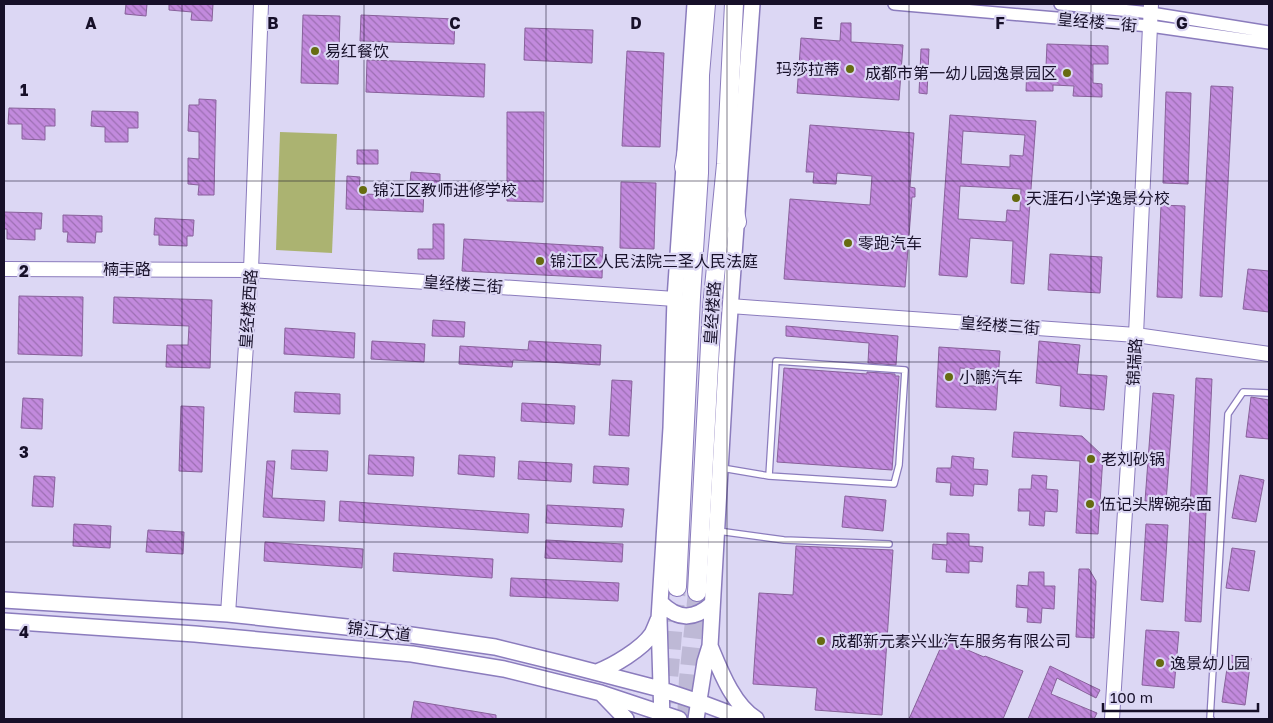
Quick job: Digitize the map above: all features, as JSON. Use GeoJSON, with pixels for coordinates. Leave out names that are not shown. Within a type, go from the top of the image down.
{"type":"FeatureCollection","features":[{"type":"Feature","properties":{"kind":"highway","name":"皇经楼路"},"geometry":{"type":"LineString","coordinates":[[677,587],[699,173],[700,75],[706,4]]}},
{"type":"Feature","properties":{"kind":"highway","name":"皇经楼路"},"geometry":{"type":"LineString","coordinates":[[697,592],[712,308],[726,164],[734,4]]}},
{"type":"Feature","properties":{"kind":"highway"},"geometry":{"type":"LineString","coordinates":[[684,167],[700,75]]}},
{"type":"Feature","properties":{"kind":"highway"},"geometry":{"type":"LineString","coordinates":[[726,164],[737,222]]}},
{"type":"Feature","properties":{"kind":"main road"},"geometry":{"type":"LineString","coordinates":[[661,716],[659,619],[671,428],[675,299],[695,4]]}},
{"type":"Feature","properties":{"kind":"main road"},"geometry":{"type":"LineString","coordinates":[[696,719],[705,662],[710,646],[730,306],[752,4]]}},
{"type":"Feature","properties":{"kind":"main road","name":"锦江大道"},"geometry":{"type":"LineString","coordinates":[[4,600],[228,614],[382,631],[495,647],[660,689],[744,719]]}},
{"type":"Feature","properties":{"kind":"main road"},"geometry":{"type":"LineString","coordinates":[[661,603],[669,612],[687,616],[698,614],[712,604]]}},
{"type":"Feature","properties":{"kind":"main road"},"geometry":{"type":"LineString","coordinates":[[597,672],[614,665],[636,649],[651,636],[659,619]]}},
{"type":"Feature","properties":{"kind":"main road","name":"锦江大道"},"geometry":{"type":"LineString","coordinates":[[4,621],[204,634],[412,654],[504,669],[601,693],[661,716],[679,719]]}},
{"type":"Feature","properties":{"kind":"main road"},"geometry":{"type":"LineString","coordinates":[[710,646],[728,687],[750,716],[756,719]]}},
{"type":"Feature","properties":{"kind":"main road"},"geometry":{"type":"LineString","coordinates":[[601,693],[626,719]]}},
{"type":"Feature","properties":{"kind":"street","name":"皇经楼西路"},"geometry":{"type":"LineString","coordinates":[[228,614],[251,270],[261,4]]}},
{"type":"Feature","properties":{"kind":"street","name":"皇经楼二街"},"geometry":{"type":"LineString","coordinates":[[894,4],[1150,14],[1269,43]]}},
{"type":"Feature","properties":{"kind":"street","name":"皇经楼二街"},"geometry":{"type":"LineString","coordinates":[[1060,4],[1150,14],[1269,32]]}},
{"type":"Feature","properties":{"kind":"street","name":"锦瑞路"},"geometry":{"type":"LineString","coordinates":[[1112,719],[1136,335],[1150,14]]}},
{"type":"Feature","properties":{"kind":"street","name":"楠丰路"},"geometry":{"type":"LineString","coordinates":[[4,269],[251,270]]}},
{"type":"Feature","properties":{"kind":"street","name":"皇经楼三街"},"geometry":{"type":"LineString","coordinates":[[251,270],[675,299]]}},
{"type":"Feature","properties":{"kind":"street","name":"皇经楼三街"},"geometry":{"type":"LineString","coordinates":[[730,306],[1136,335],[1269,354]]}},
{"type":"Feature","properties":{"kind":"lane"},"geometry":{"type":"LineString","coordinates":[[720,468],[769,476],[894,484],[899,466],[905,370],[776,361],[769,476]]}},
{"type":"Feature","properties":{"kind":"lane"},"geometry":{"type":"LineString","coordinates":[[1211,719],[1210,709],[1228,414],[1243,392],[1269,392]]}},
{"type":"Feature","properties":{"kind":"lane"},"geometry":{"type":"LineString","coordinates":[[716,531],[784,540],[889,544]]}},
{"type":"Feature","properties":{"kind":"green space"},"geometry":{"type":"Polygon","coordinates":[[[280,132],[337,134],[332,253],[276,250],[280,132]]]}},
{"type":"Feature","properties":{"kind":"building"},"geometry":{"type":"Polygon","coordinates":[[[126,4],[147,4],[146,16],[125,14],[126,4]]]}},
{"type":"Feature","properties":{"kind":"building"},"geometry":{"type":"Polygon","coordinates":[[[169,4],[213,4],[212,21],[191,20],[192,12],[169,10],[169,4]]]}},
{"type":"Feature","properties":{"kind":"building"},"geometry":{"type":"Polygon","coordinates":[[[303,15],[340,16],[338,84],[301,83],[303,15]]]}},
{"type":"Feature","properties":{"kind":"building"},"geometry":{"type":"Polygon","coordinates":[[[361,15],[455,19],[454,44],[360,41],[361,15]]]}},
{"type":"Feature","properties":{"kind":"building","name":"玛莎拉蒂"},"geometry":{"type":"Polygon","coordinates":[[[841,23],[851,23],[851,42],[903,45],[899,100],[797,93],[801,38],[840,41],[841,23]]]}},
{"type":"Feature","properties":{"kind":"building"},"geometry":{"type":"Polygon","coordinates":[[[525,28],[593,30],[592,63],[524,60],[525,28]]]}},
{"type":"Feature","properties":{"kind":"building"},"geometry":{"type":"Polygon","coordinates":[[[1047,44],[1108,46],[1108,64],[1093,64],[1093,83],[1102,84],[1102,97],[1073,96],[1074,86],[1053,85],[1053,91],[1026,91],[1027,66],[1046,66],[1047,44]]]}},
{"type":"Feature","properties":{"kind":"building"},"geometry":{"type":"Polygon","coordinates":[[[921,49],[929,49],[927,94],[919,93],[921,49]]]}},
{"type":"Feature","properties":{"kind":"building"},"geometry":{"type":"Polygon","coordinates":[[[627,51],[664,53],[660,147],[622,146],[627,51]]]}},
{"type":"Feature","properties":{"kind":"building"},"geometry":{"type":"Polygon","coordinates":[[[367,60],[485,64],[484,97],[366,92],[367,60]]]}},
{"type":"Feature","properties":{"kind":"building"},"geometry":{"type":"Polygon","coordinates":[[[1211,86],[1233,87],[1222,297],[1200,296],[1211,86]]]}},
{"type":"Feature","properties":{"kind":"building"},"geometry":{"type":"Polygon","coordinates":[[[1166,92],[1191,93],[1188,184],[1163,183],[1166,92]]]}},
{"type":"Feature","properties":{"kind":"building"},"geometry":{"type":"Polygon","coordinates":[[[199,99],[216,100],[214,195],[198,195],[199,185],[188,184],[188,158],[199,159],[199,132],[188,131],[189,105],[199,105],[199,99]]]}},
{"type":"Feature","properties":{"kind":"building"},"geometry":{"type":"Polygon","coordinates":[[[9,108],[55,109],[55,126],[45,126],[45,140],[22,139],[22,124],[8,124],[9,108]]]}},
{"type":"Feature","properties":{"kind":"building"},"geometry":{"type":"Polygon","coordinates":[[[92,111],[138,112],[138,128],[128,128],[128,142],[105,142],[105,127],[91,126],[92,111]]]}},
{"type":"Feature","properties":{"kind":"building"},"geometry":{"type":"Polygon","coordinates":[[[507,112],[544,112],[543,202],[507,201],[507,112]]]}},
{"type":"Feature","properties":{"kind":"building"},"geometry":{"type":"Polygon","coordinates":[[[950,115],[1036,121],[1024,284],[1011,283],[1013,241],[970,238],[967,277],[939,275],[950,115]],[[963,131],[961,164],[1010,167],[1010,155],[1023,156],[1025,135],[963,131]],[[960,186],[958,219],[1006,222],[1007,210],[1020,211],[1021,189],[960,186]]]}},
{"type":"Feature","properties":{"kind":"building","name":"零跑汽车"},"geometry":{"type":"Polygon","coordinates":[[[810,125],[914,133],[910,187],[915,188],[915,197],[912,197],[905,287],[784,279],[790,199],[870,205],[872,176],[837,173],[836,184],[813,183],[814,172],[806,172],[810,125]]]}},
{"type":"Feature","properties":{"kind":"building"},"geometry":{"type":"Polygon","coordinates":[[[357,150],[378,150],[378,164],[357,164],[357,150]]]}},
{"type":"Feature","properties":{"kind":"building"},"geometry":{"type":"Polygon","coordinates":[[[411,172],[440,174],[440,189],[424,189],[423,212],[346,209],[347,176],[360,177],[359,194],[409,195],[411,172]]]}},
{"type":"Feature","properties":{"kind":"building"},"geometry":{"type":"Polygon","coordinates":[[[621,182],[656,183],[654,249],[620,248],[621,182]]]}},
{"type":"Feature","properties":{"kind":"building"},"geometry":{"type":"Polygon","coordinates":[[[1161,205],[1185,206],[1182,298],[1157,297],[1161,205]]]}},
{"type":"Feature","properties":{"kind":"building"},"geometry":{"type":"Polygon","coordinates":[[[4,212],[42,213],[41,229],[35,229],[35,240],[7,239],[7,229],[4,229],[4,212]]]}},
{"type":"Feature","properties":{"kind":"building"},"geometry":{"type":"Polygon","coordinates":[[[63,215],[102,216],[102,232],[96,232],[95,243],[67,242],[68,232],[63,232],[63,215]]]}},
{"type":"Feature","properties":{"kind":"building"},"geometry":{"type":"Polygon","coordinates":[[[155,218],[194,220],[193,236],[187,236],[187,246],[159,245],[159,235],[154,235],[155,218]]]}},
{"type":"Feature","properties":{"kind":"building"},"geometry":{"type":"Polygon","coordinates":[[[433,224],[444,224],[444,259],[418,259],[418,249],[433,249],[433,224]]]}},
{"type":"Feature","properties":{"kind":"building"},"geometry":{"type":"Polygon","coordinates":[[[464,239],[603,247],[602,278],[462,271],[464,239]]]}},
{"type":"Feature","properties":{"kind":"building"},"geometry":{"type":"Polygon","coordinates":[[[1050,254],[1102,257],[1100,293],[1048,290],[1050,254]]]}},
{"type":"Feature","properties":{"kind":"building"},"geometry":{"type":"Polygon","coordinates":[[[1248,269],[1269,271],[1269,312],[1243,309],[1248,269]]]}},
{"type":"Feature","properties":{"kind":"building"},"geometry":{"type":"Polygon","coordinates":[[[19,296],[83,297],[82,356],[18,354],[19,296]]]}},
{"type":"Feature","properties":{"kind":"building"},"geometry":{"type":"Polygon","coordinates":[[[114,297],[212,300],[210,368],[166,367],[167,345],[188,345],[189,326],[113,323],[114,297]]]}},
{"type":"Feature","properties":{"kind":"building"},"geometry":{"type":"Polygon","coordinates":[[[433,320],[465,322],[464,337],[432,336],[433,320]]]}},
{"type":"Feature","properties":{"kind":"building"},"geometry":{"type":"Polygon","coordinates":[[[786,326],[898,336],[896,365],[868,363],[869,343],[786,336],[786,326]]]}},
{"type":"Feature","properties":{"kind":"building"},"geometry":{"type":"Polygon","coordinates":[[[285,328],[355,333],[354,358],[284,354],[285,328]]]}},
{"type":"Feature","properties":{"kind":"building"},"geometry":{"type":"Polygon","coordinates":[[[372,341],[425,344],[424,362],[371,359],[372,341]]]}},
{"type":"Feature","properties":{"kind":"building"},"geometry":{"type":"Polygon","coordinates":[[[529,341],[601,345],[600,365],[513,360],[512,367],[459,364],[460,346],[528,350],[529,341]]]}},
{"type":"Feature","properties":{"kind":"building"},"geometry":{"type":"Polygon","coordinates":[[[1039,341],[1080,345],[1077,374],[1107,376],[1104,410],[1060,406],[1061,386],[1036,383],[1039,341]]]}},
{"type":"Feature","properties":{"kind":"building","name":"小鹏汽车"},"geometry":{"type":"Polygon","coordinates":[[[939,347],[1000,351],[996,410],[936,407],[939,347]],[[960,368],[960,386],[976,386],[976,369],[960,368]]]}},
{"type":"Feature","properties":{"kind":"building"},"geometry":{"type":"Polygon","coordinates":[[[784,368],[867,374],[867,372],[899,376],[892,470],[777,462],[784,368]]]}},
{"type":"Feature","properties":{"kind":"building"},"geometry":{"type":"Polygon","coordinates":[[[1196,378],[1212,379],[1201,622],[1185,621],[1196,378]]]}},
{"type":"Feature","properties":{"kind":"building"},"geometry":{"type":"Polygon","coordinates":[[[612,380],[632,381],[629,436],[609,435],[612,380]]]}},
{"type":"Feature","properties":{"kind":"building"},"geometry":{"type":"Polygon","coordinates":[[[295,392],[340,394],[340,414],[294,412],[295,392]]]}},
{"type":"Feature","properties":{"kind":"building"},"geometry":{"type":"Polygon","coordinates":[[[1153,393],[1174,395],[1166,502],[1145,501],[1153,393]]]}},
{"type":"Feature","properties":{"kind":"building"},"geometry":{"type":"Polygon","coordinates":[[[1251,397],[1269,400],[1269,439],[1246,437],[1251,397]]]}},
{"type":"Feature","properties":{"kind":"building"},"geometry":{"type":"Polygon","coordinates":[[[23,398],[43,399],[42,429],[21,428],[23,398]]]}},
{"type":"Feature","properties":{"kind":"building"},"geometry":{"type":"Polygon","coordinates":[[[522,403],[575,406],[574,424],[521,421],[522,403]]]}},
{"type":"Feature","properties":{"kind":"building"},"geometry":{"type":"Polygon","coordinates":[[[181,406],[204,407],[202,472],[179,471],[181,406]]]}},
{"type":"Feature","properties":{"kind":"building"},"geometry":{"type":"Polygon","coordinates":[[[1014,432],[1082,436],[1103,456],[1098,534],[1076,533],[1080,461],[1012,457],[1014,432]]]}},
{"type":"Feature","properties":{"kind":"building"},"geometry":{"type":"Polygon","coordinates":[[[292,450],[328,451],[327,471],[291,469],[292,450]]]}},
{"type":"Feature","properties":{"kind":"building"},"geometry":{"type":"Polygon","coordinates":[[[369,455],[414,457],[413,476],[368,474],[369,455]]]}},
{"type":"Feature","properties":{"kind":"building"},"geometry":{"type":"Polygon","coordinates":[[[459,455],[495,457],[494,477],[458,474],[459,455]]]}},
{"type":"Feature","properties":{"kind":"building"},"geometry":{"type":"Polygon","coordinates":[[[952,456],[974,458],[973,469],[988,470],[987,485],[974,484],[973,496],[950,495],[951,483],[936,482],[937,468],[951,468],[952,456]]]}},
{"type":"Feature","properties":{"kind":"building"},"geometry":{"type":"Polygon","coordinates":[[[267,461],[275,461],[272,498],[325,501],[324,521],[263,517],[267,461]]]}},
{"type":"Feature","properties":{"kind":"building"},"geometry":{"type":"Polygon","coordinates":[[[519,461],[572,464],[571,482],[518,479],[519,461]]]}},
{"type":"Feature","properties":{"kind":"building"},"geometry":{"type":"Polygon","coordinates":[[[594,466],[629,468],[628,485],[593,483],[594,466]]]}},
{"type":"Feature","properties":{"kind":"building"},"geometry":{"type":"Polygon","coordinates":[[[1032,475],[1047,476],[1046,489],[1058,490],[1057,512],[1045,511],[1044,526],[1029,525],[1030,511],[1018,511],[1019,489],[1031,489],[1032,475]]]}},
{"type":"Feature","properties":{"kind":"building"},"geometry":{"type":"Polygon","coordinates":[[[1240,475],[1264,480],[1256,522],[1232,518],[1240,475]]]}},
{"type":"Feature","properties":{"kind":"building"},"geometry":{"type":"Polygon","coordinates":[[[34,476],[55,477],[53,507],[32,506],[34,476]]]}},
{"type":"Feature","properties":{"kind":"building"},"geometry":{"type":"Polygon","coordinates":[[[845,496],[886,500],[883,531],[842,527],[845,496]]]}},
{"type":"Feature","properties":{"kind":"building"},"geometry":{"type":"Polygon","coordinates":[[[340,501],[529,514],[528,533],[339,521],[340,501]]]}},
{"type":"Feature","properties":{"kind":"building"},"geometry":{"type":"Polygon","coordinates":[[[547,505],[624,509],[622,527],[546,523],[547,505]]]}},
{"type":"Feature","properties":{"kind":"building"},"geometry":{"type":"Polygon","coordinates":[[[74,524],[111,526],[110,548],[73,546],[74,524]]]}},
{"type":"Feature","properties":{"kind":"building"},"geometry":{"type":"Polygon","coordinates":[[[1146,524],[1168,525],[1163,602],[1141,600],[1146,524]]]}},
{"type":"Feature","properties":{"kind":"building"},"geometry":{"type":"Polygon","coordinates":[[[148,530],[184,532],[183,554],[146,552],[148,530]]]}},
{"type":"Feature","properties":{"kind":"building"},"geometry":{"type":"Polygon","coordinates":[[[947,533],[969,534],[969,546],[983,547],[982,562],[969,561],[969,573],[946,572],[947,560],[932,559],[933,544],[947,545],[947,533]]]}},
{"type":"Feature","properties":{"kind":"building"},"geometry":{"type":"Polygon","coordinates":[[[546,540],[623,544],[622,562],[545,558],[546,540]]]}},
{"type":"Feature","properties":{"kind":"building"},"geometry":{"type":"Polygon","coordinates":[[[265,542],[363,549],[362,568],[264,561],[265,542]]]}},
{"type":"Feature","properties":{"kind":"building","name":"成都新元素兴业汽车服务有限公司"},"geometry":{"type":"Polygon","coordinates":[[[796,546],[893,550],[882,715],[815,710],[817,688],[753,684],[759,593],[793,595],[796,546]]]}},
{"type":"Feature","properties":{"kind":"building"},"geometry":{"type":"Polygon","coordinates":[[[1232,548],[1255,551],[1249,591],[1226,588],[1232,548]]]}},
{"type":"Feature","properties":{"kind":"building"},"geometry":{"type":"Polygon","coordinates":[[[394,553],[493,559],[492,578],[393,571],[394,553]]]}},
{"type":"Feature","properties":{"kind":"building"},"geometry":{"type":"Polygon","coordinates":[[[1079,569],[1089,569],[1096,581],[1094,638],[1076,637],[1079,569]]]}},
{"type":"Feature","properties":{"kind":"building"},"geometry":{"type":"Polygon","coordinates":[[[1029,572],[1044,572],[1044,586],[1055,586],[1054,609],[1042,608],[1041,623],[1027,622],[1028,608],[1016,607],[1017,585],[1028,586],[1029,572]]]}},
{"type":"Feature","properties":{"kind":"building"},"geometry":{"type":"Polygon","coordinates":[[[511,578],[619,583],[618,601],[510,596],[511,578]]]}},
{"type":"Feature","properties":{"kind":"building"},"geometry":{"type":"Polygon","coordinates":[[[1146,630],[1179,632],[1174,688],[1142,685],[1146,630]]]}},
{"type":"Feature","properties":{"kind":"building"},"geometry":{"type":"Polygon","coordinates":[[[944,640],[1023,671],[1003,719],[909,719],[944,640]]]}},
{"type":"Feature","properties":{"kind":"building"},"geometry":{"type":"Polygon","coordinates":[[[1229,655],[1251,658],[1245,705],[1222,702],[1229,655]]]}},
{"type":"Feature","properties":{"kind":"building"},"geometry":{"type":"Polygon","coordinates":[[[1050,666],[1100,690],[1096,698],[1057,678],[1051,694],[1097,713],[1094,719],[1028,719],[1050,666]]]}},
{"type":"Feature","properties":{"kind":"building"},"geometry":{"type":"Polygon","coordinates":[[[414,701],[496,715],[496,719],[411,719],[414,701]]]}},
{"type":"Feature","properties":{"kind":"tunnel"},"geometry":{"type":"LineString","coordinates":[[667,703],[677,587]]}},
{"type":"Feature","properties":{"kind":"tunnel"},"geometry":{"type":"LineString","coordinates":[[686,719],[697,592]]}},
{"type":"Feature","properties":{"kind":"place","name":"易红餐饮"},"geometry":{"type":"Point","coordinates":[315,51]}},
{"type":"Feature","properties":{"kind":"place","name":"玛莎拉蒂"},"geometry":{"type":"Point","coordinates":[850,69]}},
{"type":"Feature","properties":{"kind":"place","name":"成都市第一幼儿园逸景园区"},"geometry":{"type":"Point","coordinates":[1067,73]}},
{"type":"Feature","properties":{"kind":"place","name":"锦江区教师进修学校"},"geometry":{"type":"Point","coordinates":[363,190]}},
{"type":"Feature","properties":{"kind":"place","name":"天涯石小学逸景分校"},"geometry":{"type":"Point","coordinates":[1016,198]}},
{"type":"Feature","properties":{"kind":"place","name":"零跑汽车"},"geometry":{"type":"Point","coordinates":[848,243]}},
{"type":"Feature","properties":{"kind":"place","name":"锦江区人民法院三圣人民法庭"},"geometry":{"type":"Point","coordinates":[540,261]}},
{"type":"Feature","properties":{"kind":"place","name":"小鹏汽车"},"geometry":{"type":"Point","coordinates":[949,377]}},
{"type":"Feature","properties":{"kind":"place","name":"老刘砂锅"},"geometry":{"type":"Point","coordinates":[1091,459]}},
{"type":"Feature","properties":{"kind":"place","name":"伍记头牌碗杂面"},"geometry":{"type":"Point","coordinates":[1090,504]}},
{"type":"Feature","properties":{"kind":"place","name":"成都新元素兴业汽车服务有限公司"},"geometry":{"type":"Point","coordinates":[821,641]}},
{"type":"Feature","properties":{"kind":"place","name":"逸景幼儿园"},"geometry":{"type":"Point","coordinates":[1160,663]}}]}
